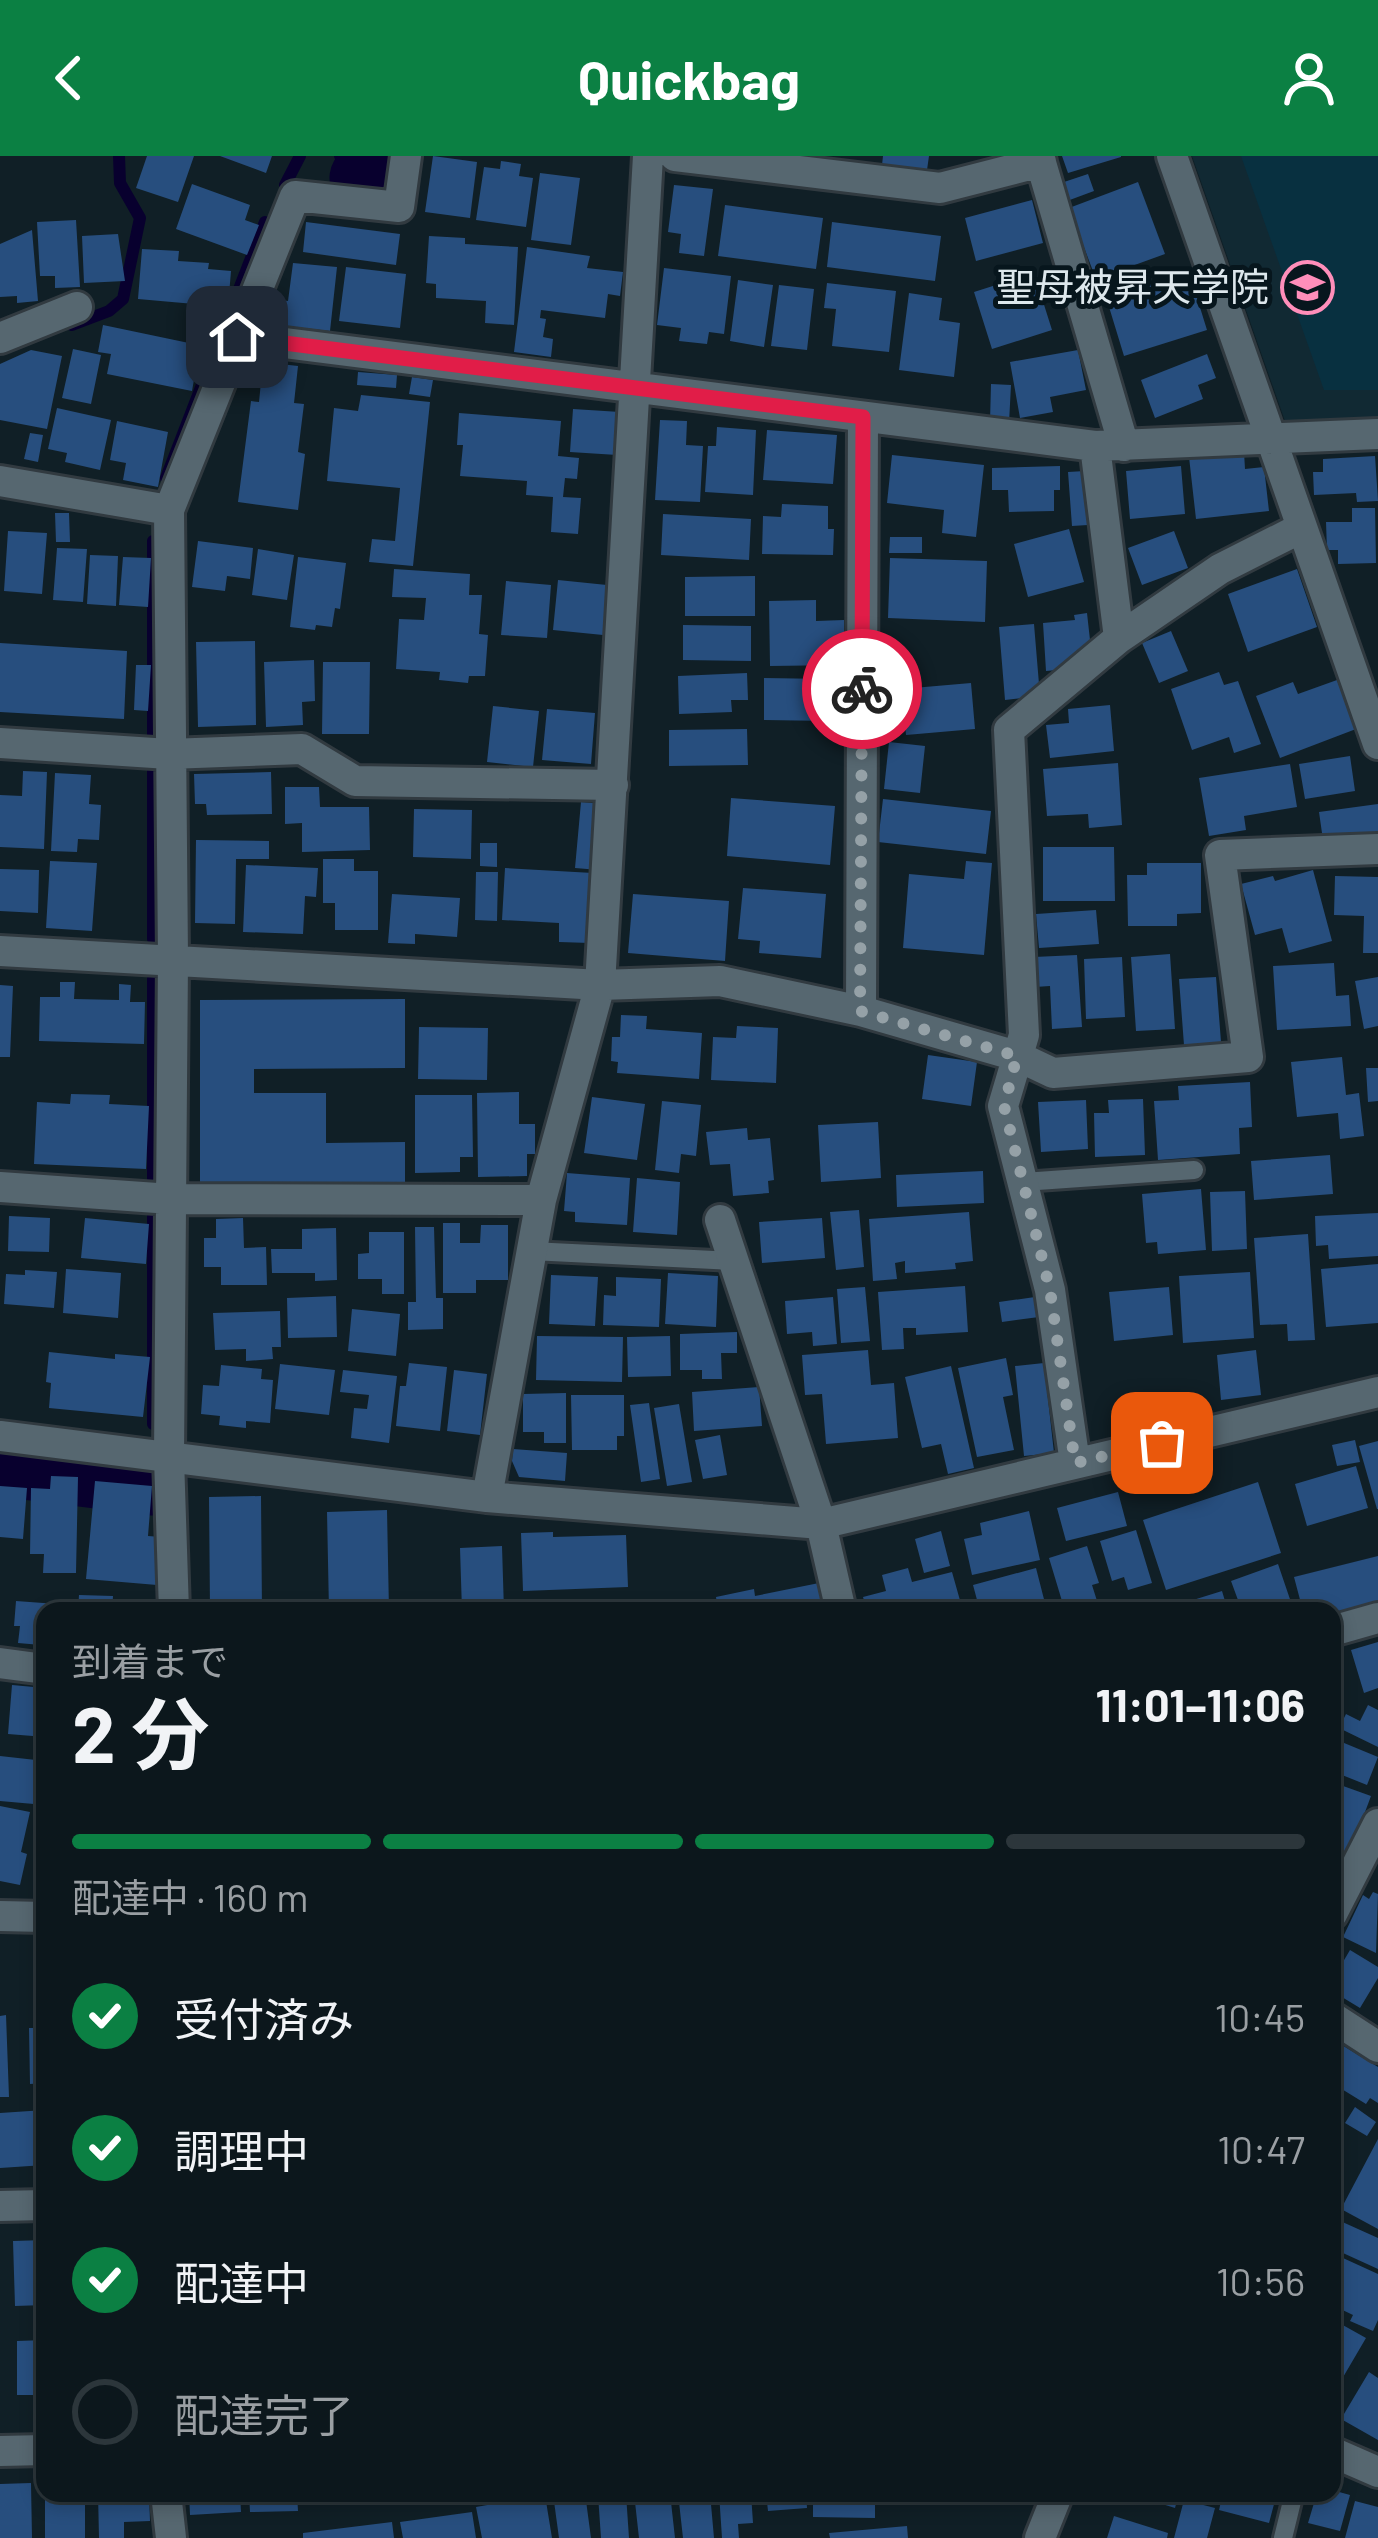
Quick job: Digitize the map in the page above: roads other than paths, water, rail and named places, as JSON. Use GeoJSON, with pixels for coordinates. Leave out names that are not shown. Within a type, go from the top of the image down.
{"type":"FeatureCollection","features":[{"type":"Feature","properties":{"kind":"street"},"geometry":{"type":"LineString","coordinates":[[174,1602],[170,509],[295,196],[399,207],[406,156]]}},
{"type":"Feature","properties":{"kind":"street"},"geometry":{"type":"LineString","coordinates":[[487,1497],[541,1200],[600,985],[649,156]]}},
{"type":"Feature","properties":{"kind":"street"},"geometry":{"type":"LineString","coordinates":[[675,156],[716,157],[940,188],[1040,159],[1110,446],[1119,638]]}},
{"type":"Feature","properties":{"kind":"street"},"geometry":{"type":"LineString","coordinates":[[1172,156],[1376,735]]}},
{"type":"Feature","properties":{"kind":"street"},"geometry":{"type":"LineString","coordinates":[[0,338],[77,307]]}},
{"type":"Feature","properties":{"kind":"street"},"geometry":{"type":"LineString","coordinates":[[237,337],[1110,446],[1378,434]]}},
{"type":"Feature","properties":{"kind":"street"},"geometry":{"type":"LineString","coordinates":[[860,1011],[863,417]]}},
{"type":"Feature","properties":{"kind":"street"},"geometry":{"type":"LineString","coordinates":[[0,481],[170,509]]}},
{"type":"Feature","properties":{"kind":"street"},"geometry":{"type":"LineString","coordinates":[[1075,1463],[1050,1290],[1004,1106],[1024,1035],[1009,730],[1119,638],[1220,569],[1301,528]]}},
{"type":"Feature","properties":{"kind":"street"},"geometry":{"type":"LineString","coordinates":[[0,743],[170,754],[302,748],[355,781],[614,785]]}},
{"type":"Feature","properties":{"kind":"street"},"geometry":{"type":"LineString","coordinates":[[0,951],[600,985],[720,981],[860,1011],[1017,1056],[1053,1073],[1248,1057],[1220,855],[1378,849]]}},
{"type":"Feature","properties":{"kind":"street"},"geometry":{"type":"LineString","coordinates":[[0,1187],[172,1199],[541,1200]]}},
{"type":"Feature","properties":{"kind":"street"},"geometry":{"type":"LineString","coordinates":[[720,1220],[821,1524],[839,1602]]}},
{"type":"Feature","properties":{"kind":"street"},"geometry":{"type":"LineString","coordinates":[[0,1436],[487,1497],[821,1524],[1378,1392]]}},
{"type":"Feature","properties":{"kind":"street"},"geometry":{"type":"LineString","coordinates":[[1341,1628],[1378,1618]]}},
{"type":"Feature","properties":{"kind":"street"},"geometry":{"type":"LineString","coordinates":[[0,1664],[36,1668]]}},
{"type":"Feature","properties":{"kind":"street"},"geometry":{"type":"LineString","coordinates":[[1341,1896],[1378,1824]]}},
{"type":"Feature","properties":{"kind":"street"},"geometry":{"type":"LineString","coordinates":[[0,1916],[36,1917]]}},
{"type":"Feature","properties":{"kind":"street"},"geometry":{"type":"LineString","coordinates":[[1341,2024],[1378,2047]]}},
{"type":"Feature","properties":{"kind":"street"},"geometry":{"type":"LineString","coordinates":[[0,2206],[36,2205]]}},
{"type":"Feature","properties":{"kind":"street"},"geometry":{"type":"LineString","coordinates":[[0,2451],[36,2450]]}},
{"type":"Feature","properties":{"kind":"street"},"geometry":{"type":"LineString","coordinates":[[1341,2456],[1378,2472]]}},
{"type":"Feature","properties":{"kind":"street"},"geometry":{"type":"LineString","coordinates":[[167,2502],[171,2538]]}},
{"type":"Feature","properties":{"kind":"street"},"geometry":{"type":"LineString","coordinates":[[1040,2538],[1054,2502]]}},
{"type":"Feature","properties":{"kind":"lane"},"geometry":{"type":"LineString","coordinates":[[1023,1182],[1194,1170]]}},
{"type":"Feature","properties":{"kind":"lane"},"geometry":{"type":"LineString","coordinates":[[531,1251],[734,1261]]}},
{"type":"Feature","properties":{"kind":"lane"},"geometry":{"type":"LineString","coordinates":[[1283,2538],[1292,2502]]}},
{"type":"Feature","properties":{"kind":"waterway"},"geometry":{"type":"LineString","coordinates":[[72,325],[109,311],[123,299],[140,218],[120,183],[119,156]]}},
{"type":"Feature","properties":{"kind":"waterway"},"geometry":{"type":"LineString","coordinates":[[285,185],[300,156]]}},
{"type":"Feature","properties":{"kind":"waterway"},"geometry":{"type":"LineString","coordinates":[[340,156],[357,173],[372,173]]}},
{"type":"Feature","properties":{"kind":"waterway"},"geometry":{"type":"LineString","coordinates":[[364,178],[383,156]]}},
{"type":"Feature","properties":{"kind":"waterway"},"geometry":{"type":"LineString","coordinates":[[166,478],[265,222]]}},
{"type":"Feature","properties":{"kind":"waterway"},"geometry":{"type":"LineString","coordinates":[[153,541],[153,736]]}},
{"type":"Feature","properties":{"kind":"waterway"},"geometry":{"type":"LineString","coordinates":[[153,769],[153,939]]}},
{"type":"Feature","properties":{"kind":"waterway"},"geometry":{"type":"LineString","coordinates":[[153,979],[153,1181]]}},
{"type":"Feature","properties":{"kind":"waterway"},"geometry":{"type":"LineString","coordinates":[[153,1217],[153,1424]]}},
{"type":"Feature","properties":{"kind":"waterway"},"geometry":{"type":"LineString","coordinates":[[0,1462],[153,1481]]}},
{"type":"Feature","properties":{"kind":"place","name":"聖母被昇天学院"},"geometry":{"type":"Point","coordinates":[1308,287]}}]}
